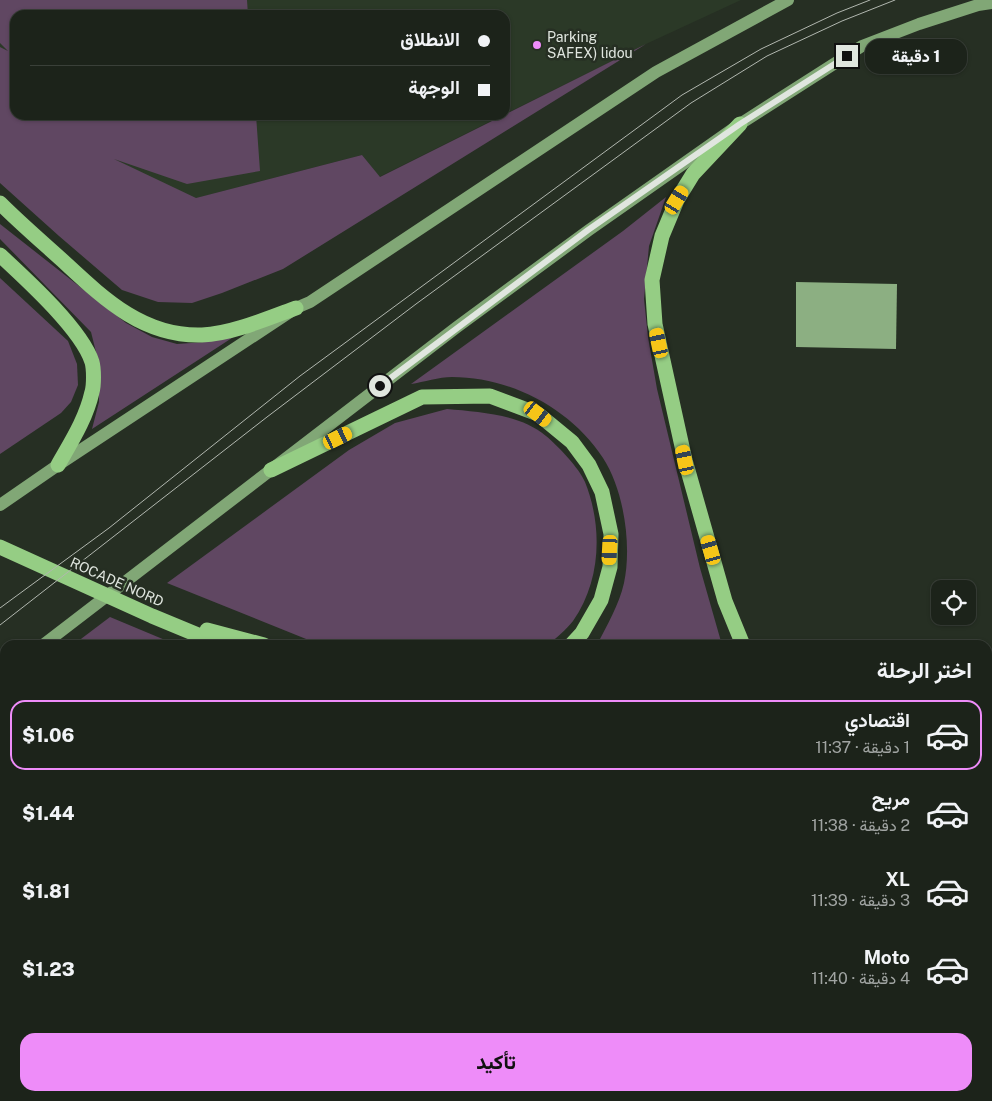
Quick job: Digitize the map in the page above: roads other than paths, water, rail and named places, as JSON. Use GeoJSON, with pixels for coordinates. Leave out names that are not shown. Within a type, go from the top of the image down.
{"type":"FeatureCollection","features":[{"type":"Feature","properties":{"kind":"highway"},"geometry":{"type":"LineString","coordinates":[[740,124],[693,174],[677,200],[662,236],[652,280],[655,324],[685,460],[725,602],[740,640]]}},
{"type":"Feature","properties":{"kind":"highway"},"geometry":{"type":"LineString","coordinates":[[0,203],[109,303],[152,327],[176,333],[202,336],[242,328],[296,308]]}},
{"type":"Feature","properties":{"kind":"highway"},"geometry":{"type":"LineString","coordinates":[[0,255],[32,286],[79,337],[92,363],[92,391],[80,426],[58,465]]}},
{"type":"Feature","properties":{"kind":"highway"},"geometry":{"type":"LineString","coordinates":[[271,470],[422,397],[490,396],[538,414],[572,442],[589,465],[602,492],[611,534],[610,567],[601,600],[582,633],[576,640]]}},
{"type":"Feature","properties":{"kind":"highway","name":"ROCADE NORD"},"geometry":{"type":"LineString","coordinates":[[0,547],[152,616],[210,640]]}},
{"type":"Feature","properties":{"kind":"highway"},"geometry":{"type":"LineString","coordinates":[[152,616],[245,640]]}},
{"type":"Feature","properties":{"kind":"main road"},"geometry":{"type":"LineString","coordinates":[[0,505],[23,488],[296,308],[310,302],[656,72],[788,0]]}},
{"type":"Feature","properties":{"kind":"main road"},"geometry":{"type":"LineString","coordinates":[[50,640],[465,321],[588,230],[740,124],[862,46],[919,24],[992,2]]}},
{"type":"Feature","properties":{"kind":"tram line"},"geometry":{"type":"LineString","coordinates":[[0,608],[109,528],[300,376],[682,95],[761,49],[837,13],[870,0]]}},
{"type":"Feature","properties":{"kind":"tram line"},"geometry":{"type":"LineString","coordinates":[[0,625],[267,417],[416,304],[691,103],[767,56],[842,21],[895,0]]}},
{"type":"Feature","properties":{"kind":"place","name":"Parking SAFEX) lidou"},"geometry":{"type":"Point","coordinates":[537,45]}}]}
